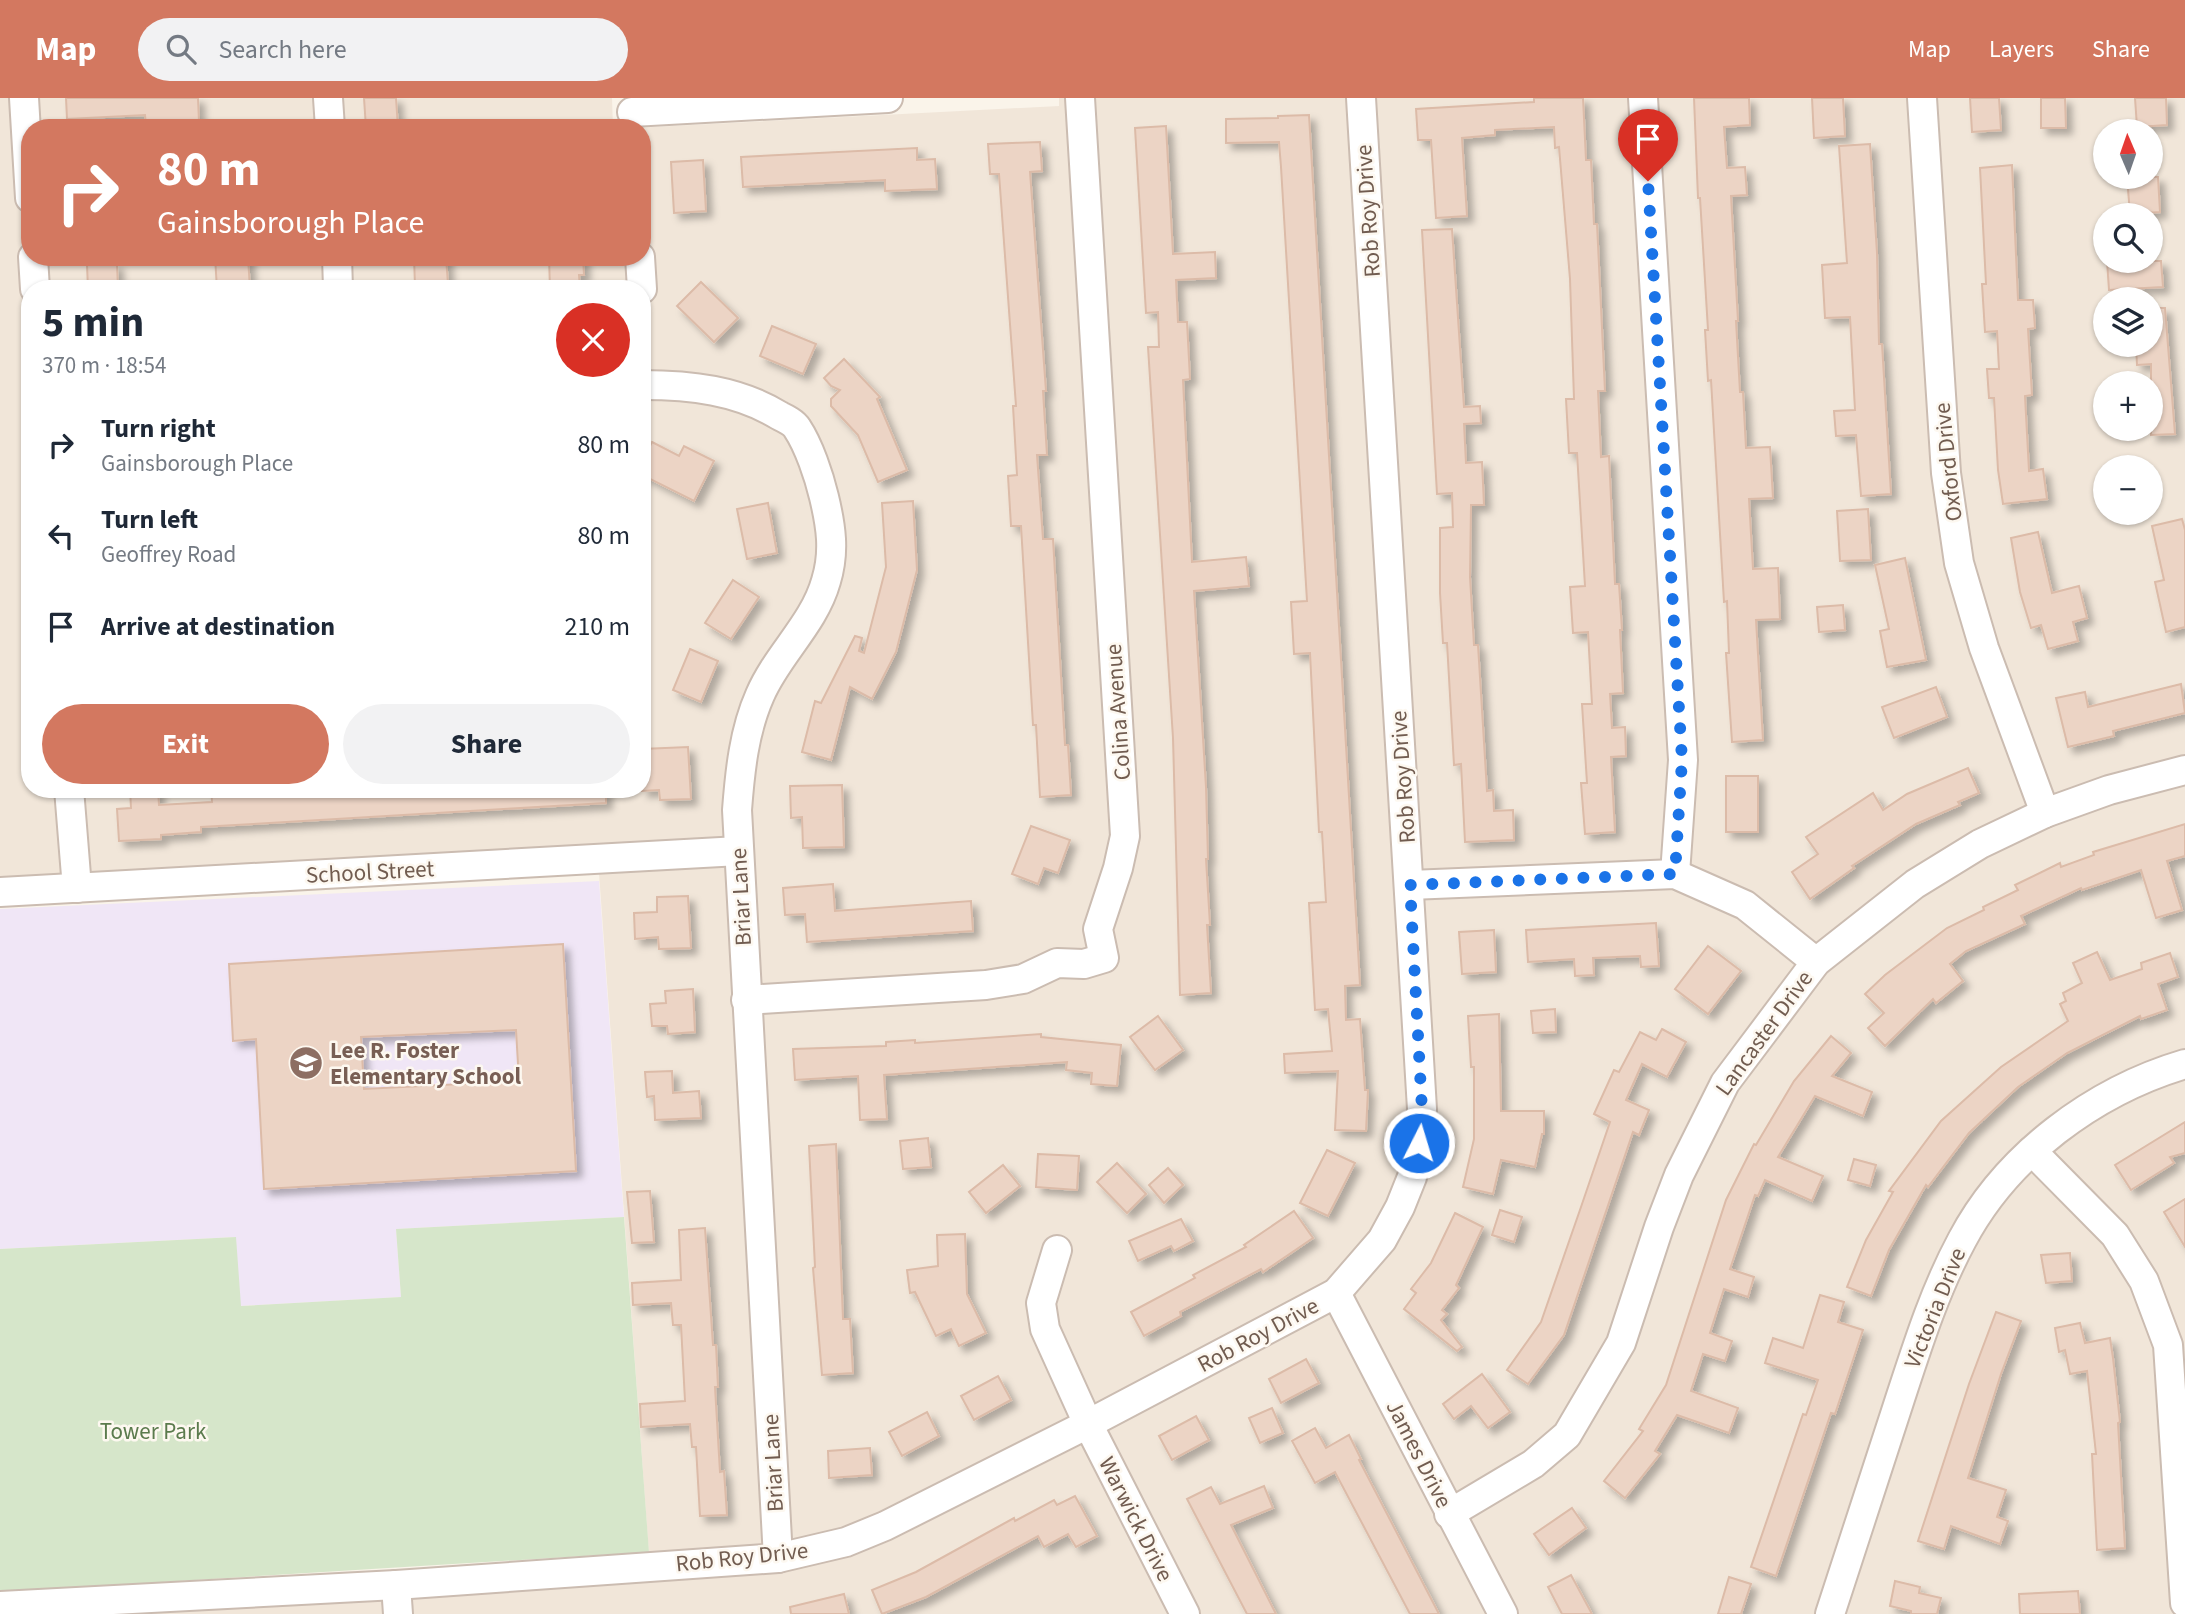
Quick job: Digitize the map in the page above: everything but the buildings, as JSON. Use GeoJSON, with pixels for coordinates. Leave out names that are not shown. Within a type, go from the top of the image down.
{"type":"FeatureCollection","features":[{"type":"Feature","properties":{"kind":"street"},"geometry":{"type":"LineString","coordinates":[[24,98],[25,119]]}},
{"type":"Feature","properties":{"kind":"street"},"geometry":{"type":"LineString","coordinates":[[328,98],[329,119]]}},
{"type":"Feature","properties":{"kind":"street"},"geometry":{"type":"LineString","coordinates":[[632,113],[888,98]]}},
{"type":"Feature","properties":{"kind":"street","name":"Colina Avenue"},"geometry":{"type":"LineString","coordinates":[[746,1000],[986,985],[1023,979],[1058,963],[1084,964],[1104,958],[1098,929],[1118,868],[1125,836],[1080,98]]}},
{"type":"Feature","properties":{"kind":"street","name":"Rob Roy Drive"},"geometry":{"type":"LineString","coordinates":[[0,1606],[120,1608],[778,1558],[846,1542],[885,1526],[1088,1424],[1336,1293],[1382,1240],[1394,1218],[1412,1177],[1422,1110],[1361,98]]}},
{"type":"Feature","properties":{"kind":"street"},"geometry":{"type":"LineString","coordinates":[[1643,98],[1682,760],[1675,874]]}},
{"type":"Feature","properties":{"kind":"street","name":"Oxford Drive"},"geometry":{"type":"LineString","coordinates":[[1922,98],[1946,473],[1959,563],[1984,648],[2045,813]]}},
{"type":"Feature","properties":{"kind":"street","name":"Briar Lane"},"geometry":{"type":"LineString","coordinates":[[651,385],[715,390],[762,405],[796,426],[820,481],[831,525],[832,553],[822,594],[760,694],[748,731],[740,773],[737,810],[778,1558]]}},
{"type":"Feature","properties":{"kind":"street","name":"Lancaster Drive"},"geometry":{"type":"LineString","coordinates":[[1450,1514],[1533,1464],[1567,1435],[1621,1343],[1679,1175],[1725,1083],[1816,962],[1915,884],[1979,844],[2045,813],[2109,790],[2185,770]]}},
{"type":"Feature","properties":{"kind":"street"},"geometry":{"type":"LineString","coordinates":[[70,798],[77,888]]}},
{"type":"Feature","properties":{"kind":"street","name":"School Street"},"geometry":{"type":"LineString","coordinates":[[0,892],[739,851]]}},
{"type":"Feature","properties":{"kind":"street"},"geometry":{"type":"LineString","coordinates":[[1410,885],[1675,874],[1745,905],[1816,962]]}},
{"type":"Feature","properties":{"kind":"street","name":"Victoria Drive"},"geometry":{"type":"LineString","coordinates":[[1830,1614],[1927,1319],[1944,1275],[1983,1205],[2032,1151],[2072,1118],[2104,1097],[2141,1079],[2185,1064]]}},
{"type":"Feature","properties":{"kind":"street"},"geometry":{"type":"LineString","coordinates":[[2032,1151],[2115,1235],[2144,1281],[2157,1312],[2168,1345],[2185,1603]]}},
{"type":"Feature","properties":{"kind":"street","name":"Warwick Drive"},"geometry":{"type":"LineString","coordinates":[[1057,1250],[1041,1303],[1045,1329],[1088,1424],[1185,1614]]}},
{"type":"Feature","properties":{"kind":"street","name":"James Drive"},"geometry":{"type":"LineString","coordinates":[[1336,1293],[1503,1614]]}},
{"type":"Feature","properties":{"kind":"street"},"geometry":{"type":"LineString","coordinates":[[396,1585],[398,1614]]}},
{"type":"Feature","properties":{"kind":"shaded area"},"geometry":{"type":"Polygon","coordinates":[[[0,98],[612,98],[613,119],[21,119],[21,266],[651,266],[651,127],[1059,106],[1059,98],[2185,98],[2185,1614],[126,1614],[651,1581],[597,846],[0,878],[0,98]]]}},
{"type":"Feature","properties":{"kind":"shaded area","name":"Lee R. Foster Elementary School"},"geometry":{"type":"Polygon","coordinates":[[[599,881],[624,1217],[396,1229],[401,1297],[240,1306],[235,1237],[0,1249],[0,909],[599,881]]]}},
{"type":"Feature","properties":{"kind":"green space","name":"Tower Park"},"geometry":{"type":"Polygon","coordinates":[[[624,1217],[649,1552],[0,1592],[0,1249],[236,1237],[241,1306],[401,1297],[396,1229],[624,1217]]]}},
{"type":"Feature","properties":{"kind":"place","name":"Lee R. Foster Elementary School"},"geometry":{"type":"Point","coordinates":[306,1063]}},
{"type":"Feature","properties":{"kind":"route"},"geometry":{"type":"LineString","coordinates":[[1419,1143],[1422,1110],[1410,885],[1675,874],[1682,760],[1648,181]]}}]}
